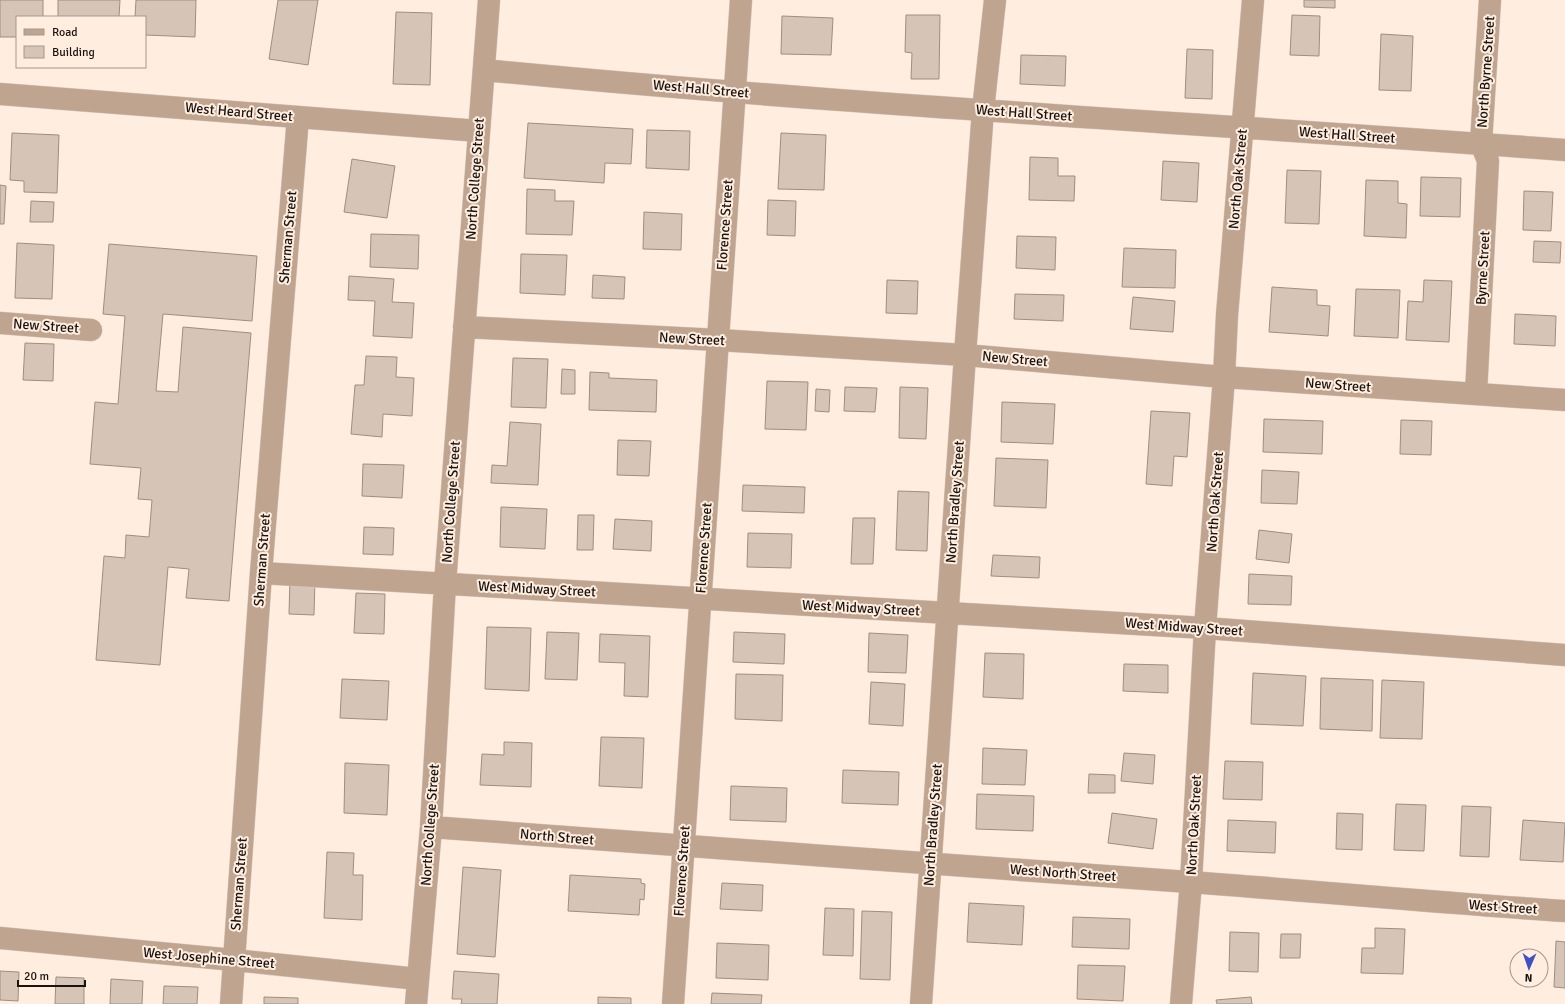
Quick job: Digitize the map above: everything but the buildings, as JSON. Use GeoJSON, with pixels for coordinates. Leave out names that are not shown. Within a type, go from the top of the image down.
{"type":"FeatureCollection","features":[{"type":"Feature","properties":{"kind":"street","name":"North College Street"},"geometry":{"type":"LineString","coordinates":[[416,1004],[431,827],[445,584],[489,0]]}},
{"type":"Feature","properties":{"kind":"street","name":"Florence Street"},"geometry":{"type":"LineString","coordinates":[[673,1004],[741,0]]}},
{"type":"Feature","properties":{"kind":"street","name":"North Bradley Street"},"geometry":{"type":"LineString","coordinates":[[921,1004],[983,110],[995,0]]}},
{"type":"Feature","properties":{"kind":"street","name":"North Oak Street"},"geometry":{"type":"LineString","coordinates":[[1181,1004],[1191,882],[1205,628],[1224,377],[1227,315],[1253,0]]}},
{"type":"Feature","properties":{"kind":"street","name":"North Byrne Street"},"geometry":{"type":"LineString","coordinates":[[1481,144],[1490,0]]}},
{"type":"Feature","properties":{"kind":"street","name":"West Hall Street"},"geometry":{"type":"LineString","coordinates":[[484,70],[734,92],[1565,150]]}},
{"type":"Feature","properties":{"kind":"street","name":"West Heard Street"},"geometry":{"type":"LineString","coordinates":[[0,94],[479,131]]}},
{"type":"Feature","properties":{"kind":"street","name":"Sherman Street"},"geometry":{"type":"LineString","coordinates":[[231,1004],[261,573],[298,117]]}},
{"type":"Feature","properties":{"kind":"street","name":"Byrne Street"},"geometry":{"type":"LineString","coordinates":[[1476,394],[1488,161],[1481,144]]}},
{"type":"Feature","properties":{"kind":"street","name":"New Street"},"geometry":{"type":"LineString","coordinates":[[0,323],[91,330]]}},
{"type":"Feature","properties":{"kind":"street","name":"New Street"},"geometry":{"type":"LineString","coordinates":[[464,327],[965,355],[1224,377],[1565,400]]}},
{"type":"Feature","properties":{"kind":"street","name":"West Midway Street"},"geometry":{"type":"LineString","coordinates":[[261,573],[1205,628],[1565,655]]}},
{"type":"Feature","properties":{"kind":"street","name":"North Street"},"geometry":{"type":"LineString","coordinates":[[431,827],[684,847]]}},
{"type":"Feature","properties":{"kind":"street","name":"West North Street"},"geometry":{"type":"LineString","coordinates":[[684,847],[1191,882],[1442,903]]}},
{"type":"Feature","properties":{"kind":"street","name":"West Street"},"geometry":{"type":"LineString","coordinates":[[1442,903],[1565,911]]}},
{"type":"Feature","properties":{"kind":"street","name":"West Josephine Street"},"geometry":{"type":"LineString","coordinates":[[0,938],[418,979]]}}]}
